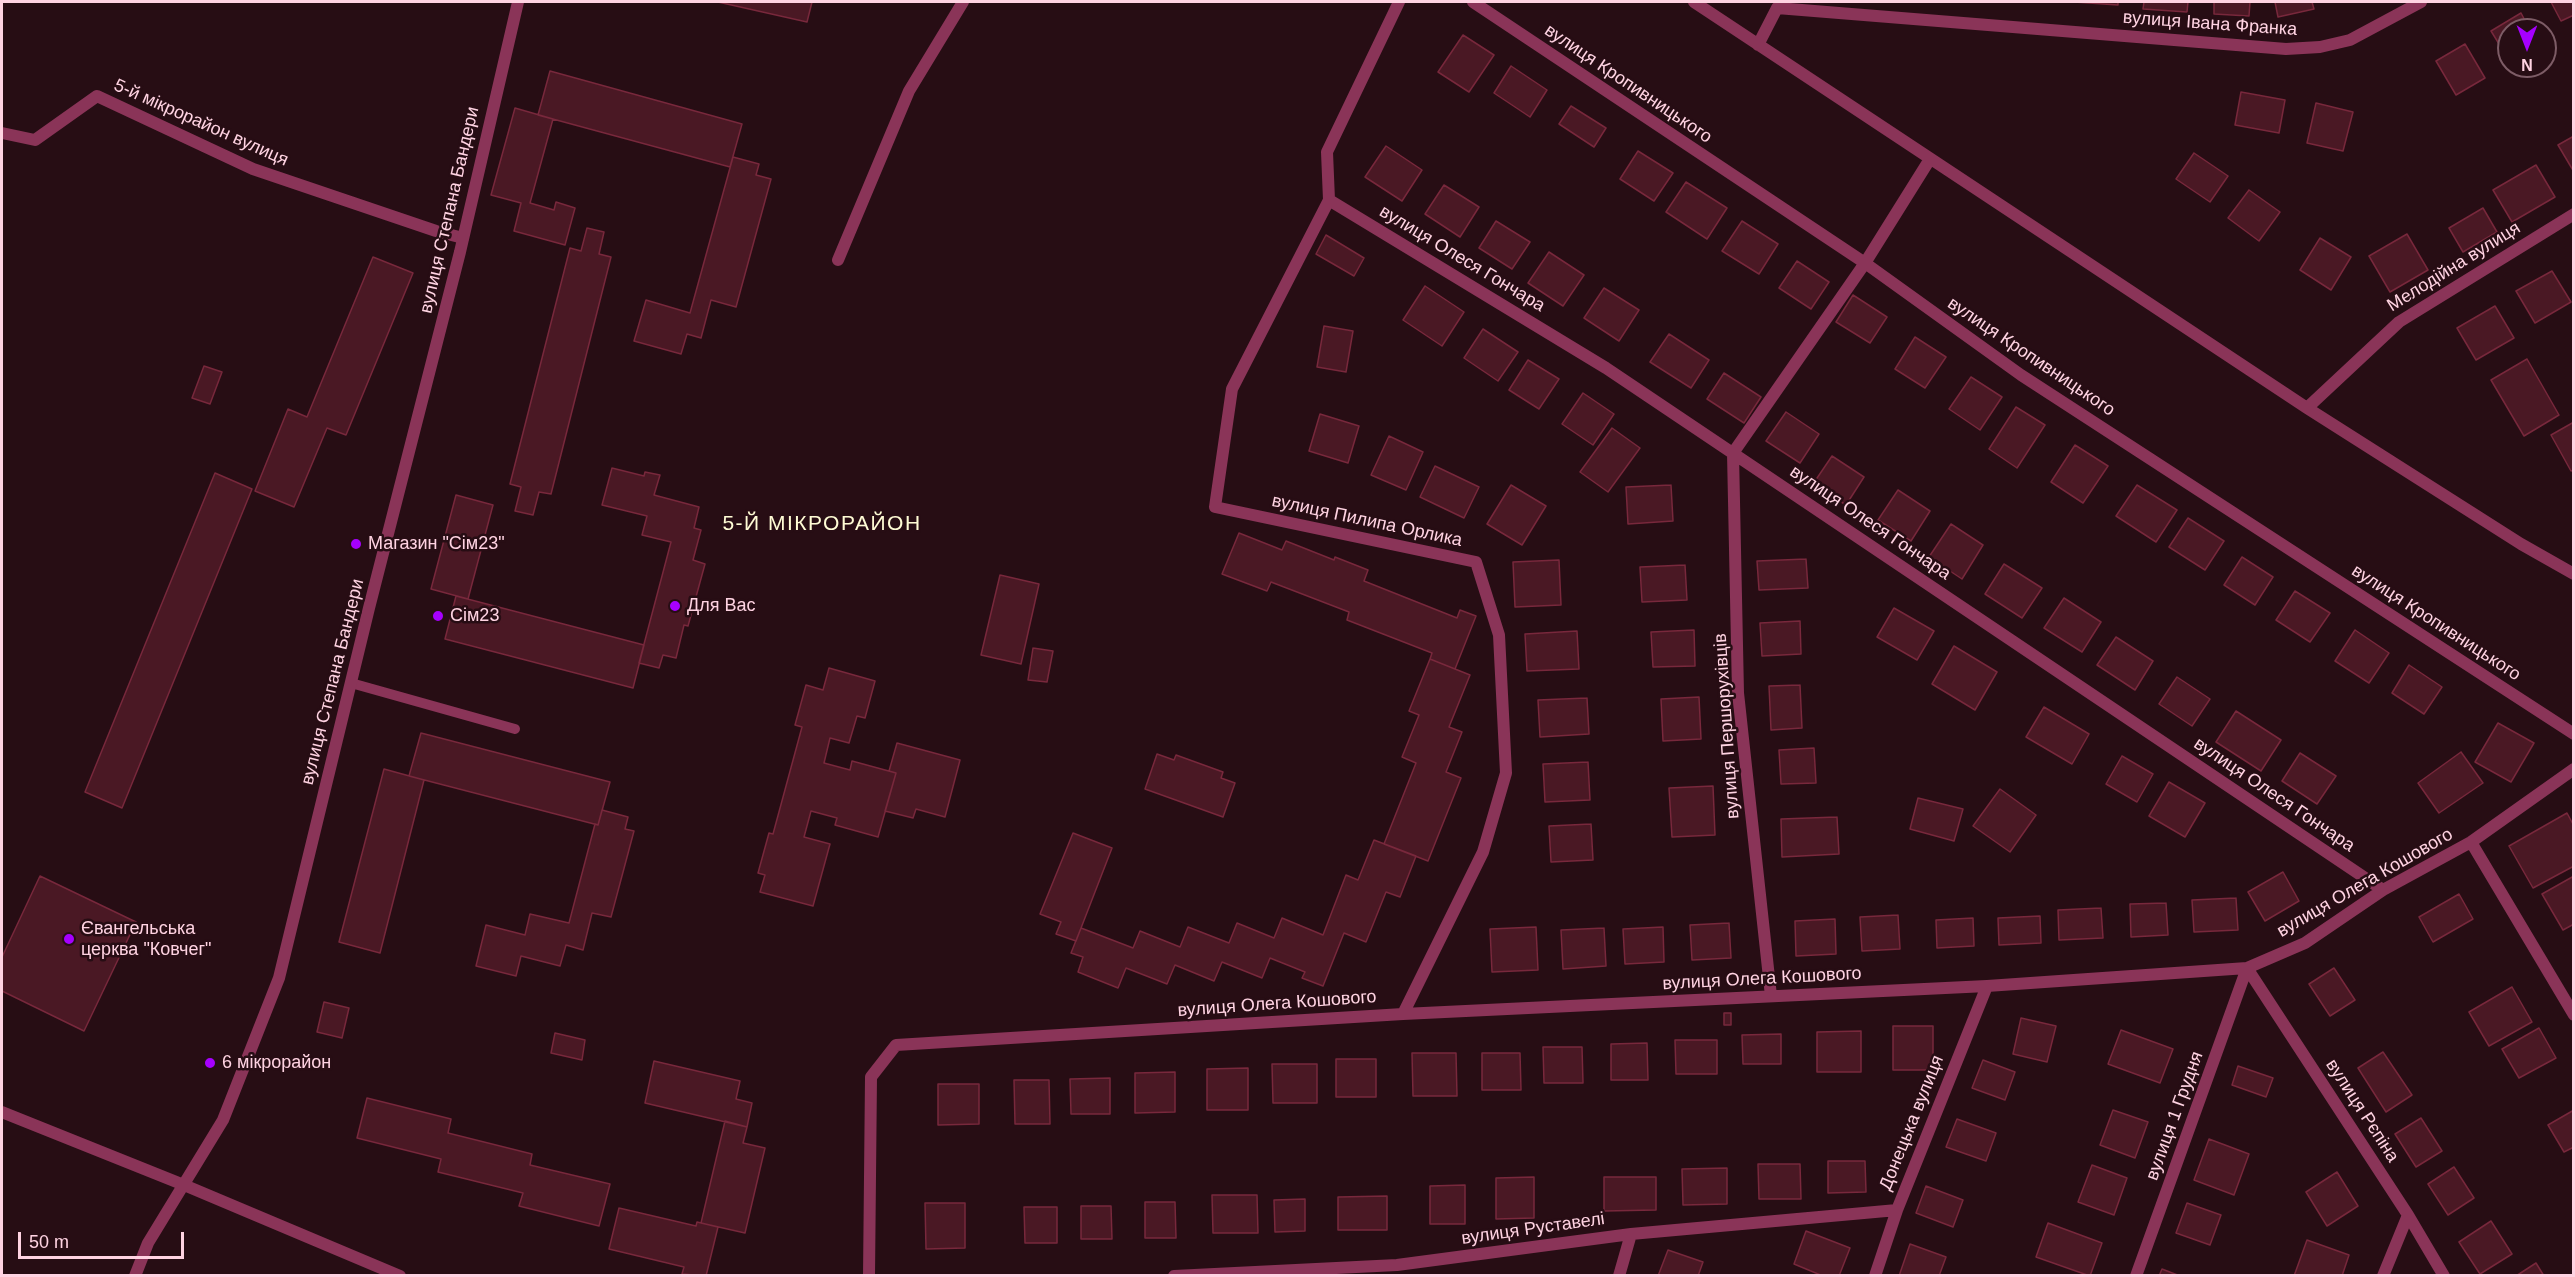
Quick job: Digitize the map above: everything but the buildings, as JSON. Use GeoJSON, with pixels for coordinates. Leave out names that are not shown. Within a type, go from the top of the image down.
{"type":"FeatureCollection","features":[{"type":"Feature","properties":{"kind":"street","name":"вулиця Степана Бандери"},"geometry":{"type":"LineString","coordinates":[[135,1275],[148,1243],[223,1120],[279,978],[463,238],[518,2]]}},
{"type":"Feature","properties":{"kind":"street"},"geometry":{"type":"LineString","coordinates":[[838,260],[909,91],[963,2]]}},
{"type":"Feature","properties":{"kind":"street"},"geometry":{"type":"LineString","coordinates":[[1329,200],[1327,152],[1399,2]]}},
{"type":"Feature","properties":{"kind":"street","name":"вулиця Кропивницького"},"geometry":{"type":"LineString","coordinates":[[1473,2],[1865,263],[2021,375],[2574,734]]}},
{"type":"Feature","properties":{"kind":"street"},"geometry":{"type":"LineString","coordinates":[[1694,2],[2307,408],[2521,544],[2574,574]]}},
{"type":"Feature","properties":{"kind":"street","name":"вулиця Івана Франка"},"geometry":{"type":"LineString","coordinates":[[1758,45],[1776,5],[2286,49],[2320,47],[2350,40],[2421,2]]}},
{"type":"Feature","properties":{"kind":"street","name":"5-й мікрорайон вулиця"},"geometry":{"type":"LineString","coordinates":[[2,133],[34,140],[97,96],[253,169],[463,238]]}},
{"type":"Feature","properties":{"kind":"street"},"geometry":{"type":"LineString","coordinates":[[1733,453],[1865,263],[1930,159]]}},
{"type":"Feature","properties":{"kind":"street","name":"вулиця Олеся Гончара"},"geometry":{"type":"LineString","coordinates":[[1329,200],[1606,368],[2383,890]]}},
{"type":"Feature","properties":{"kind":"street","name":"вулиця Пилипа Орлика"},"geometry":{"type":"LineString","coordinates":[[1329,200],[1232,389],[1215,507],[1476,562],[1499,635],[1506,773],[1483,852],[1402,1014]]}},
{"type":"Feature","properties":{"kind":"street","name":"Мелодійна вулиця"},"geometry":{"type":"LineString","coordinates":[[2307,408],[2399,321],[2574,214]]}},
{"type":"Feature","properties":{"kind":"street","name":"вулиця Першорухівців"},"geometry":{"type":"LineString","coordinates":[[1733,453],[1738,693],[1771,996]]}},
{"type":"Feature","properties":{"kind":"street","name":"вулиця Олега Кошового"},"geometry":{"type":"LineString","coordinates":[[869,1275],[871,1077],[896,1045],[1402,1014],[1987,986],[2247,968],[2306,943],[2383,890],[2471,842],[2574,769]]}},
{"type":"Feature","properties":{"kind":"street"},"geometry":{"type":"LineString","coordinates":[[2471,842],[2574,1015]]}},
{"type":"Feature","properties":{"kind":"street","name":"вулиця Рєпіна"},"geometry":{"type":"LineString","coordinates":[[2247,968],[2408,1215],[2444,1275]]}},
{"type":"Feature","properties":{"kind":"street","name":"вулиця 1 Грудня"},"geometry":{"type":"LineString","coordinates":[[2136,1275],[2247,968]]}},
{"type":"Feature","properties":{"kind":"street","name":"Донецька вулиця"},"geometry":{"type":"LineString","coordinates":[[1875,1275],[1897,1210],[1987,986]]}},
{"type":"Feature","properties":{"kind":"street"},"geometry":{"type":"LineString","coordinates":[[2,1112],[400,1275]]}},
{"type":"Feature","properties":{"kind":"street","name":"вулиця Руставелі"},"geometry":{"type":"LineString","coordinates":[[1174,1275],[1397,1266],[1631,1234],[1897,1210]]}},
{"type":"Feature","properties":{"kind":"street"},"geometry":{"type":"LineString","coordinates":[[2383,1275],[2408,1215]]}},
{"type":"Feature","properties":{"kind":"street"},"geometry":{"type":"LineString","coordinates":[[1619,1275],[1631,1234]]}},
{"type":"Feature","properties":{"kind":"lane"},"geometry":{"type":"LineString","coordinates":[[351,683],[515,729]]}},
{"type":"Feature","properties":{"kind":"place","name":"Магазин \"Сім23\""},"geometry":{"type":"Point","coordinates":[356,544]}},
{"type":"Feature","properties":{"kind":"place","name":"Для Вас"},"geometry":{"type":"Point","coordinates":[675,606]}},
{"type":"Feature","properties":{"kind":"place","name":"Сім23"},"geometry":{"type":"Point","coordinates":[438,616]}},
{"type":"Feature","properties":{"kind":"place","name":"Євангельська церква \"Ковчег\""},"geometry":{"type":"Point","coordinates":[69,939]}},
{"type":"Feature","properties":{"kind":"place","name":"6 мікрорайон"},"geometry":{"type":"Point","coordinates":[210,1063]}},
{"type":"Feature","properties":{"kind":"district","name":"5-Й МІКРОРАЙОН"},"geometry":{"type":"Point","coordinates":[822,524]}}]}
